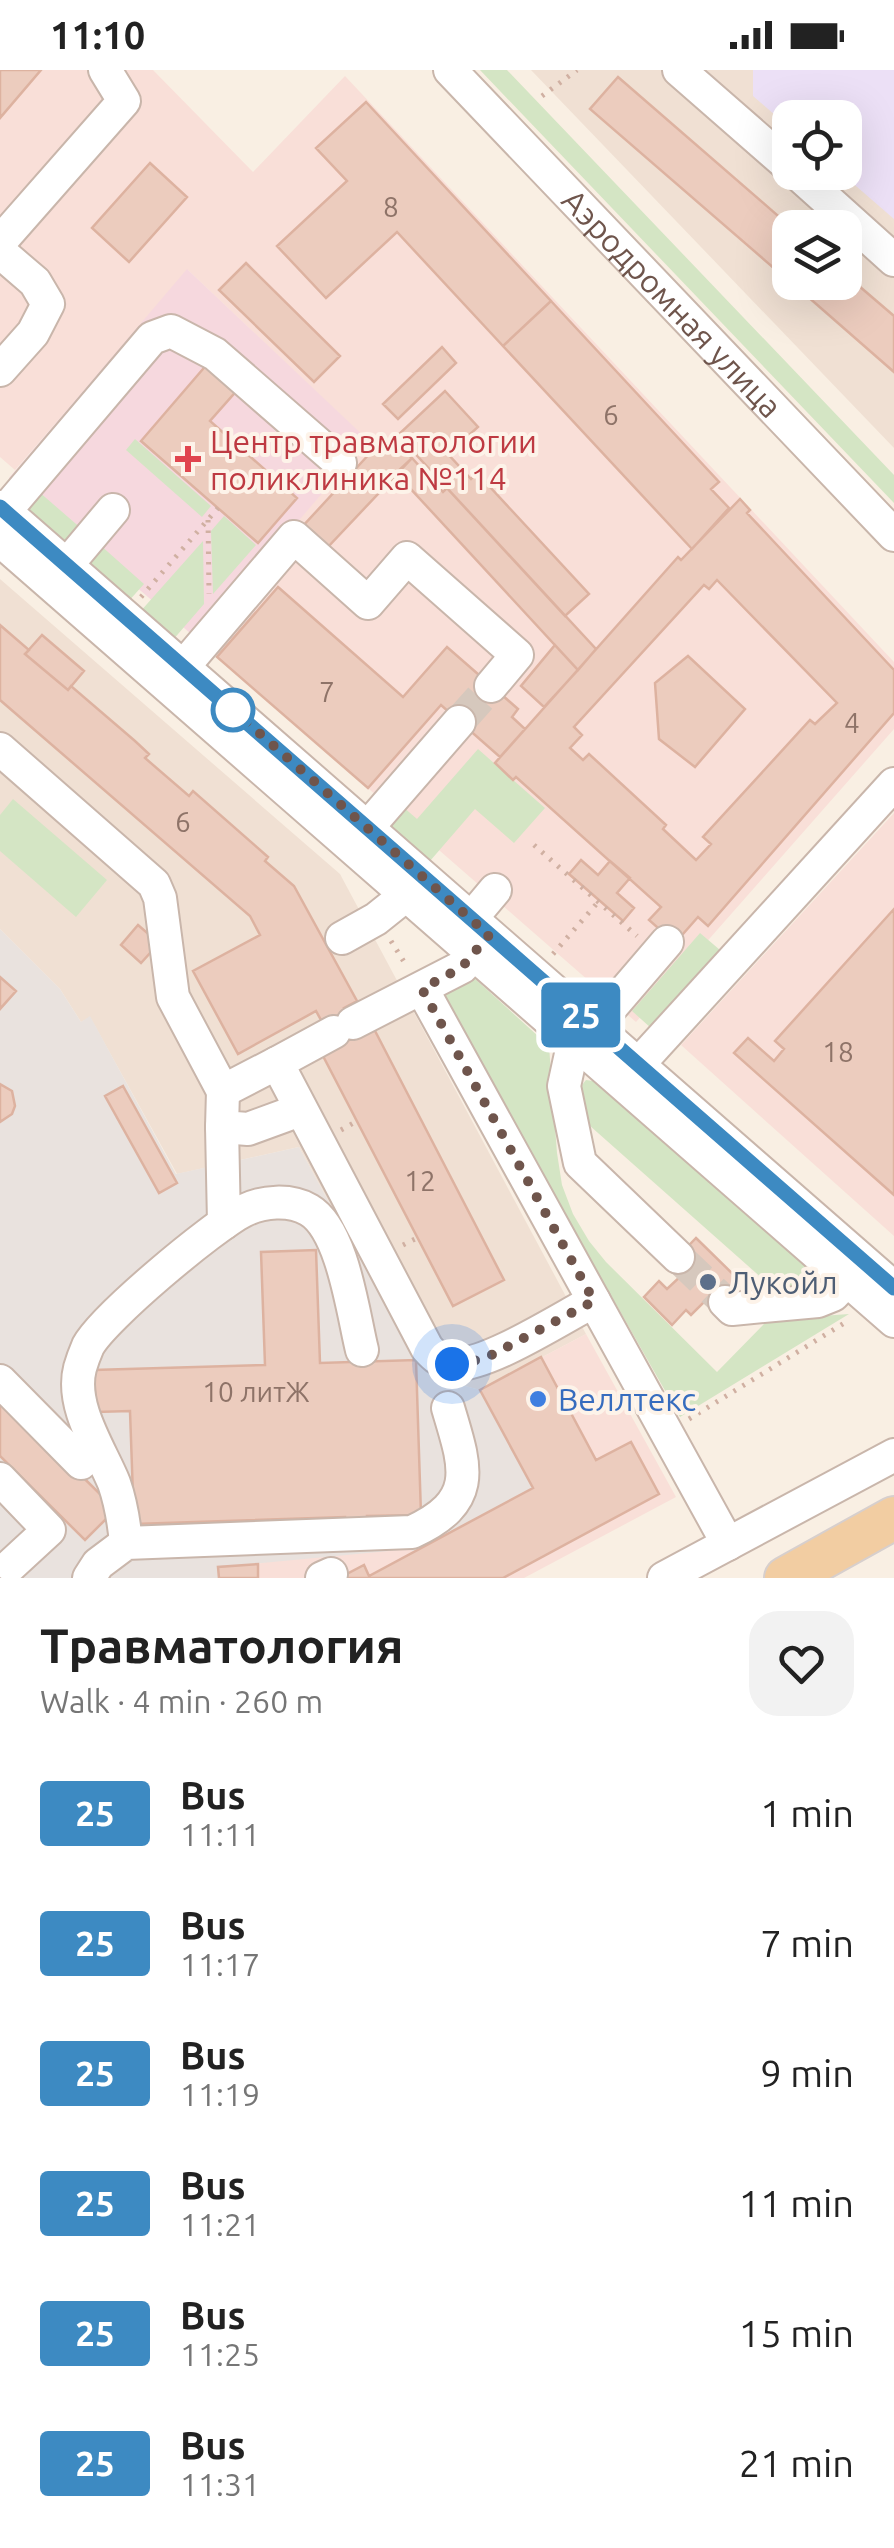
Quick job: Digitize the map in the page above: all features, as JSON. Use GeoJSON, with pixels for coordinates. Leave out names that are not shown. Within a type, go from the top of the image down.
{"type":"FeatureCollection","features":[{"type":"Feature","properties":{"kind":"main road"},"geometry":{"type":"LineString","coordinates":[[786,1578],[877,1529]]}},
{"type":"Feature","properties":{"kind":"street"},"geometry":{"type":"LineString","coordinates":[[0,242],[124,101],[105,70]]}},
{"type":"Feature","properties":{"kind":"street","name":"Аэродромная улица"},"geometry":{"type":"LineString","coordinates":[[450,70],[894,534]]}},
{"type":"Feature","properties":{"kind":"street"},"geometry":{"type":"LineString","coordinates":[[680,70],[772,151]]}},
{"type":"Feature","properties":{"kind":"street"},"geometry":{"type":"LineString","coordinates":[[816,190],[894,260]]}},
{"type":"Feature","properties":{"kind":"street"},"geometry":{"type":"LineString","coordinates":[[0,252],[35,282],[48,304],[33,333],[0,370]]}},
{"type":"Feature","properties":{"kind":"street"},"geometry":{"type":"LineString","coordinates":[[340,464],[214,354],[170,331],[152,338],[1,519],[58,574],[851,1267],[894,1321]]}},
{"type":"Feature","properties":{"kind":"street"},"geometry":{"type":"LineString","coordinates":[[58,574],[114,510]]}},
{"type":"Feature","properties":{"kind":"street"},"geometry":{"type":"LineString","coordinates":[[175,676],[294,537],[368,603],[406,558],[518,655],[491,686]]}},
{"type":"Feature","properties":{"kind":"street"},"geometry":{"type":"LineString","coordinates":[[359,837],[459,722]]}},
{"type":"Feature","properties":{"kind":"street"},"geometry":{"type":"LineString","coordinates":[[0,750],[154,884],[160,898],[173,997],[223,1091],[224,1223]]}},
{"type":"Feature","properties":{"kind":"street"},"geometry":{"type":"LineString","coordinates":[[630,1074],[894,784]]}},
{"type":"Feature","properties":{"kind":"street"},"geometry":{"type":"LineString","coordinates":[[359,837],[406,895],[472,936]]}},
{"type":"Feature","properties":{"kind":"street"},"geometry":{"type":"LineString","coordinates":[[223,1091],[462,967],[472,936],[495,890]]}},
{"type":"Feature","properties":{"kind":"street"},"geometry":{"type":"LineString","coordinates":[[342,938],[376,919],[406,895]]}},
{"type":"Feature","properties":{"kind":"street"},"geometry":{"type":"LineString","coordinates":[[662,948],[586,1036],[565,1069],[564,1086],[580,1163],[678,1257]]}},
{"type":"Feature","properties":{"kind":"street"},"geometry":{"type":"LineString","coordinates":[[422,989],[728,1544]]}},
{"type":"Feature","properties":{"kind":"street"},"geometry":{"type":"LineString","coordinates":[[276,1063],[437,1359],[452,1364],[484,1359],[594,1301]]}},
{"type":"Feature","properties":{"kind":"street"},"geometry":{"type":"LineString","coordinates":[[222,1127],[248,1128],[300,1110]]}},
{"type":"Feature","properties":{"kind":"street"},"geometry":{"type":"LineString","coordinates":[[126,1543],[114,1484],[79,1402],[79,1372],[88,1345],[104,1326],[224,1223],[245,1210],[269,1203],[292,1203],[312,1211],[328,1229],[339,1256],[362,1350]]}},
{"type":"Feature","properties":{"kind":"street"},"geometry":{"type":"LineString","coordinates":[[851,1267],[894,1288]]}},
{"type":"Feature","properties":{"kind":"street"},"geometry":{"type":"LineString","coordinates":[[725,1302],[732,1309],[818,1301],[833,1295],[851,1267]]}},
{"type":"Feature","properties":{"kind":"street"},"geometry":{"type":"LineString","coordinates":[[0,1381],[81,1463]]}},
{"type":"Feature","properties":{"kind":"street"},"geometry":{"type":"LineString","coordinates":[[89,1578],[98,1564],[126,1543],[412,1532],[446,1512],[459,1496],[464,1480],[464,1460],[448,1408]]}},
{"type":"Feature","properties":{"kind":"street"},"geometry":{"type":"LineString","coordinates":[[664,1578],[894,1455]]}},
{"type":"Feature","properties":{"kind":"street"},"geometry":{"type":"LineString","coordinates":[[0,1480],[49,1530],[11,1565]]}},
{"type":"Feature","properties":{"kind":"path"},"geometry":{"type":"LineString","coordinates":[[542,96],[577,70]]}},
{"type":"Feature","properties":{"kind":"path"},"geometry":{"type":"LineString","coordinates":[[138,600],[218,508]]}},
{"type":"Feature","properties":{"kind":"path"},"geometry":{"type":"LineString","coordinates":[[208,520],[210,637]]}},
{"type":"Feature","properties":{"kind":"path"},"geometry":{"type":"LineString","coordinates":[[534,846],[662,948]]}},
{"type":"Feature","properties":{"kind":"path"},"geometry":{"type":"LineString","coordinates":[[553,954],[599,901]]}},
{"type":"Feature","properties":{"kind":"path"},"geometry":{"type":"LineString","coordinates":[[666,1432],[857,1316]]}},
{"type":"Feature","properties":{"kind":"shaded area"},"geometry":{"type":"Polygon","coordinates":[[[0,70],[153,70],[253,172],[345,76],[894,662],[894,729],[636,1022],[197,639],[367,440],[188,270],[15,470],[0,457],[0,70]]]}},
{"type":"Feature","properties":{"kind":"shaded area"},"geometry":{"type":"Polygon","coordinates":[[[531,70],[894,70],[894,448],[531,70]]]}},
{"type":"Feature","properties":{"kind":"shaded area"},"geometry":{"type":"Polygon","coordinates":[[[753,70],[894,70],[894,219],[861,190],[862,100],[772,100],[772,112],[753,96],[753,70]]]}},
{"type":"Feature","properties":{"kind":"shaded area","name":"Центр травматологии поликлиника №114"},"geometry":{"type":"Polygon","coordinates":[[[187,269],[368,440],[197,639],[9,478],[187,269]]]}},
{"type":"Feature","properties":{"kind":"shaded area"},"geometry":{"type":"Polygon","coordinates":[[[0,579],[340,874],[586,1334],[480,1390],[432,1377],[404,1340],[299,1147],[177,1174],[90,1017],[81,1022],[60,989],[0,929],[0,579]]]}},
{"type":"Feature","properties":{"kind":"shaded area"},"geometry":{"type":"Polygon","coordinates":[[[894,813],[894,1236],[681,1045],[894,813]]]}},
{"type":"Feature","properties":{"kind":"shaded area"},"geometry":{"type":"Polygon","coordinates":[[[0,929],[60,989],[81,1022],[90,1016],[176,1174],[299,1147],[404,1340],[432,1377],[480,1390],[533,1488],[413,1552],[410,1549],[219,1567],[219,1578],[0,1578],[0,929]]]}},
{"type":"Feature","properties":{"kind":"shaded area"},"geometry":{"type":"Polygon","coordinates":[[[586,1334],[676,1497],[524,1578],[219,1578],[218,1567],[258,1564],[532,1487],[480,1390],[586,1334]]]}},
{"type":"Feature","properties":{"kind":"green space"},"geometry":{"type":"Polygon","coordinates":[[[480,70],[507,70],[894,475],[894,503],[480,70]]]}},
{"type":"Feature","properties":{"kind":"green space"},"geometry":{"type":"Polygon","coordinates":[[[135,439],[211,506],[202,517],[126,450],[135,439]]]}},
{"type":"Feature","properties":{"kind":"green space"},"geometry":{"type":"Polygon","coordinates":[[[38,491],[83,530],[65,551],[19,512],[38,491]]]}},
{"type":"Feature","properties":{"kind":"green space"},"geometry":{"type":"Polygon","coordinates":[[[224,516],[256,545],[213,594],[211,531],[224,516]]]}},
{"type":"Feature","properties":{"kind":"green space"},"geometry":{"type":"Polygon","coordinates":[[[203,541],[204,604],[172,641],[139,613],[203,541]]]}},
{"type":"Feature","properties":{"kind":"green space"},"geometry":{"type":"Polygon","coordinates":[[[99,544],[144,584],[127,603],[82,564],[99,544]]]}},
{"type":"Feature","properties":{"kind":"green space"},"geometry":{"type":"Polygon","coordinates":[[[478,749],[545,808],[514,843],[475,809],[430,861],[387,823],[402,806],[417,819],[478,749]]]}},
{"type":"Feature","properties":{"kind":"green space"},"geometry":{"type":"Polygon","coordinates":[[[13,799],[107,880],[76,917],[0,851],[0,815],[13,799]]]}},
{"type":"Feature","properties":{"kind":"green space"},"geometry":{"type":"Polygon","coordinates":[[[700,933],[720,950],[651,1028],[632,1011],[700,933]]]}},
{"type":"Feature","properties":{"kind":"green space"},"geometry":{"type":"Polygon","coordinates":[[[473,977],[549,1046],[562,1185],[589,1241],[717,1372],[768,1320],[849,1314],[680,1417],[441,996],[473,977]]]}},
{"type":"Feature","properties":{"kind":"green space"},"geometry":{"type":"Polygon","coordinates":[[[586,1080],[593,1081],[814,1274],[814,1288],[773,1288],[589,1125],[578,1090],[586,1080]]]}},
{"type":"Feature","properties":{"kind":"building"},"geometry":{"type":"Polygon","coordinates":[[[0,70],[41,70],[0,118],[0,70]]]}},
{"type":"Feature","properties":{"kind":"building"},"geometry":{"type":"Polygon","coordinates":[[[618,77],[772,211],[772,266],[590,109],[618,77]]]}},
{"type":"Feature","properties":{"kind":"building"},"geometry":{"type":"Polygon","coordinates":[[[366,102],[551,301],[503,346],[397,232],[326,298],[277,246],[347,181],[316,148],[366,102]]]}},
{"type":"Feature","properties":{"kind":"building"},"geometry":{"type":"Polygon","coordinates":[[[150,163],[187,197],[129,262],[92,228],[150,163]]]}},
{"type":"Feature","properties":{"kind":"building"},"geometry":{"type":"Polygon","coordinates":[[[246,263],[340,356],[314,382],[219,290],[246,263]]]}},
{"type":"Feature","properties":{"kind":"building"},"geometry":{"type":"Polygon","coordinates":[[[862,289],[894,316],[894,372],[812,300],[862,300],[862,289]]]}},
{"type":"Feature","properties":{"kind":"building"},"geometry":{"type":"Polygon","coordinates":[[[551,301],[719,482],[711,489],[729,508],[692,549],[503,346],[551,301]]]}},
{"type":"Feature","properties":{"kind":"building"},"geometry":{"type":"Polygon","coordinates":[[[442,347],[456,363],[398,419],[383,404],[442,347]]]}},
{"type":"Feature","properties":{"kind":"building"},"geometry":{"type":"Polygon","coordinates":[[[209,362],[239,388],[210,421],[297,498],[258,543],[141,441],[209,362]]]}},
{"type":"Feature","properties":{"kind":"building"},"geometry":{"type":"Polygon","coordinates":[[[445,391],[478,427],[448,454],[471,479],[477,473],[589,594],[565,616],[398,435],[445,391]]]}},
{"type":"Feature","properties":{"kind":"building"},"geometry":{"type":"Polygon","coordinates":[[[384,438],[412,458],[326,549],[302,527],[384,438]]]}},
{"type":"Feature","properties":{"kind":"building"},"geometry":{"type":"Polygon","coordinates":[[[412,458],[443,492],[447,488],[596,649],[578,670],[396,473],[412,458]]]}},
{"type":"Feature","properties":{"kind":"building"},"geometry":{"type":"Polygon","coordinates":[[[740,499],[750,510],[747,513],[894,670],[894,713],[708,926],[698,917],[675,943],[649,920],[661,907],[516,777],[513,780],[495,763],[678,557],[681,560],[740,499]],[[717,580],[709,589],[704,585],[574,727],[582,735],[570,748],[583,760],[589,754],[666,825],[663,829],[696,860],[711,844],[703,837],[810,720],[815,724],[837,703],[717,580]]]}},
{"type":"Feature","properties":{"kind":"building"},"geometry":{"type":"Polygon","coordinates":[[[278,587],[403,697],[447,647],[518,709],[512,717],[525,729],[500,757],[441,705],[368,788],[217,657],[278,587]]]}},
{"type":"Feature","properties":{"kind":"building"},"geometry":{"type":"Polygon","coordinates":[[[0,625],[29,650],[25,654],[68,690],[71,686],[135,741],[149,754],[145,758],[189,796],[193,791],[268,857],[265,861],[294,886],[357,1001],[344,1008],[359,1035],[341,1044],[326,1018],[321,1020],[316,1011],[238,1054],[193,971],[260,935],[250,916],[0,700],[0,625]]]}},
{"type":"Feature","properties":{"kind":"building"},"geometry":{"type":"Polygon","coordinates":[[[42,635],[84,671],[68,690],[25,654],[42,635]]]}},
{"type":"Feature","properties":{"kind":"building"},"geometry":{"type":"Polygon","coordinates":[[[555,645],[578,670],[544,707],[521,686],[555,645]]]}},
{"type":"Feature","properties":{"kind":"building"},"geometry":{"type":"Polygon","coordinates":[[[688,656],[745,709],[695,767],[659,739],[655,683],[688,656]]]}},
{"type":"Feature","properties":{"kind":"building"},"geometry":{"type":"Polygon","coordinates":[[[581,860],[598,875],[610,861],[630,878],[617,893],[634,908],[623,921],[569,874],[581,860]]]}},
{"type":"Feature","properties":{"kind":"building"},"geometry":{"type":"Polygon","coordinates":[[[894,909],[894,1195],[734,1053],[748,1038],[774,1061],[784,1049],[775,1041],[894,909]]]}},
{"type":"Feature","properties":{"kind":"building"},"geometry":{"type":"Polygon","coordinates":[[[138,925],[159,943],[141,963],[121,945],[138,925]]]}},
{"type":"Feature","properties":{"kind":"building"},"geometry":{"type":"Polygon","coordinates":[[[0,977],[16,991],[0,1009],[0,977]]]}},
{"type":"Feature","properties":{"kind":"building"},"geometry":{"type":"Polygon","coordinates":[[[373,1027],[504,1280],[453,1306],[322,1054],[373,1027]]]}},
{"type":"Feature","properties":{"kind":"building"},"geometry":{"type":"Polygon","coordinates":[[[0,1084],[12,1091],[15,1106],[12,1114],[0,1122],[0,1084]]]}},
{"type":"Feature","properties":{"kind":"building"},"geometry":{"type":"Polygon","coordinates":[[[123,1086],[177,1183],[159,1193],[105,1096],[123,1086]]]}},
{"type":"Feature","properties":{"kind":"building","name":"Лукойл"},"geometry":{"type":"Polygon","coordinates":[[[696,1238],[742,1283],[718,1308],[708,1298],[691,1315],[686,1310],[672,1325],[644,1297],[659,1281],[667,1289],[683,1274],[672,1263],[696,1238]]]}},
{"type":"Feature","properties":{"kind":"building"},"geometry":{"type":"Polygon","coordinates":[[[316,1250],[320,1363],[416,1360],[421,1515],[367,1516],[367,1523],[345,1524],[345,1517],[134,1524],[130,1411],[96,1412],[94,1370],[265,1365],[261,1252],[316,1250]]]}},
{"type":"Feature","properties":{"kind":"building"},"geometry":{"type":"Polygon","coordinates":[[[541,1357],[596,1460],[631,1442],[659,1494],[503,1578],[339,1578],[364,1565],[369,1576],[533,1488],[480,1390],[541,1357]]]}},
{"type":"Feature","properties":{"kind":"building"},"geometry":{"type":"Polygon","coordinates":[[[0,1395],[105,1499],[109,1516],[85,1540],[0,1456],[0,1395]]]}},
{"type":"Feature","properties":{"kind":"building"},"geometry":{"type":"Polygon","coordinates":[[[258,1564],[258,1578],[219,1578],[218,1567],[258,1564]]]}},
{"type":"Feature","properties":{"kind":"tunnel"},"geometry":{"type":"LineString","coordinates":[[459,722],[491,686]]}},
{"type":"Feature","properties":{"kind":"tunnel"},"geometry":{"type":"LineString","coordinates":[[678,1257],[725,1302]]}},
{"type":"Feature","properties":{"kind":"bus line","name":"25"},"geometry":{"type":"LineString","coordinates":[[0,507],[894,1288]]}},
{"type":"Feature","properties":{"kind":"place","name":"Центр травматологии поликлиника №114"},"geometry":{"type":"Point","coordinates":[188,459]}},
{"type":"Feature","properties":{"kind":"place","name":"Лукойл"},"geometry":{"type":"Point","coordinates":[708,1282]}},
{"type":"Feature","properties":{"kind":"place","name":"Веллтекс"},"geometry":{"type":"Point","coordinates":[538,1399]}},
{"type":"Feature","properties":{"kind":"route"},"geometry":{"type":"LineString","coordinates":[[233,710],[489,935],[462,967],[422,989],[594,1301],[484,1359],[452,1364]]}}]}
